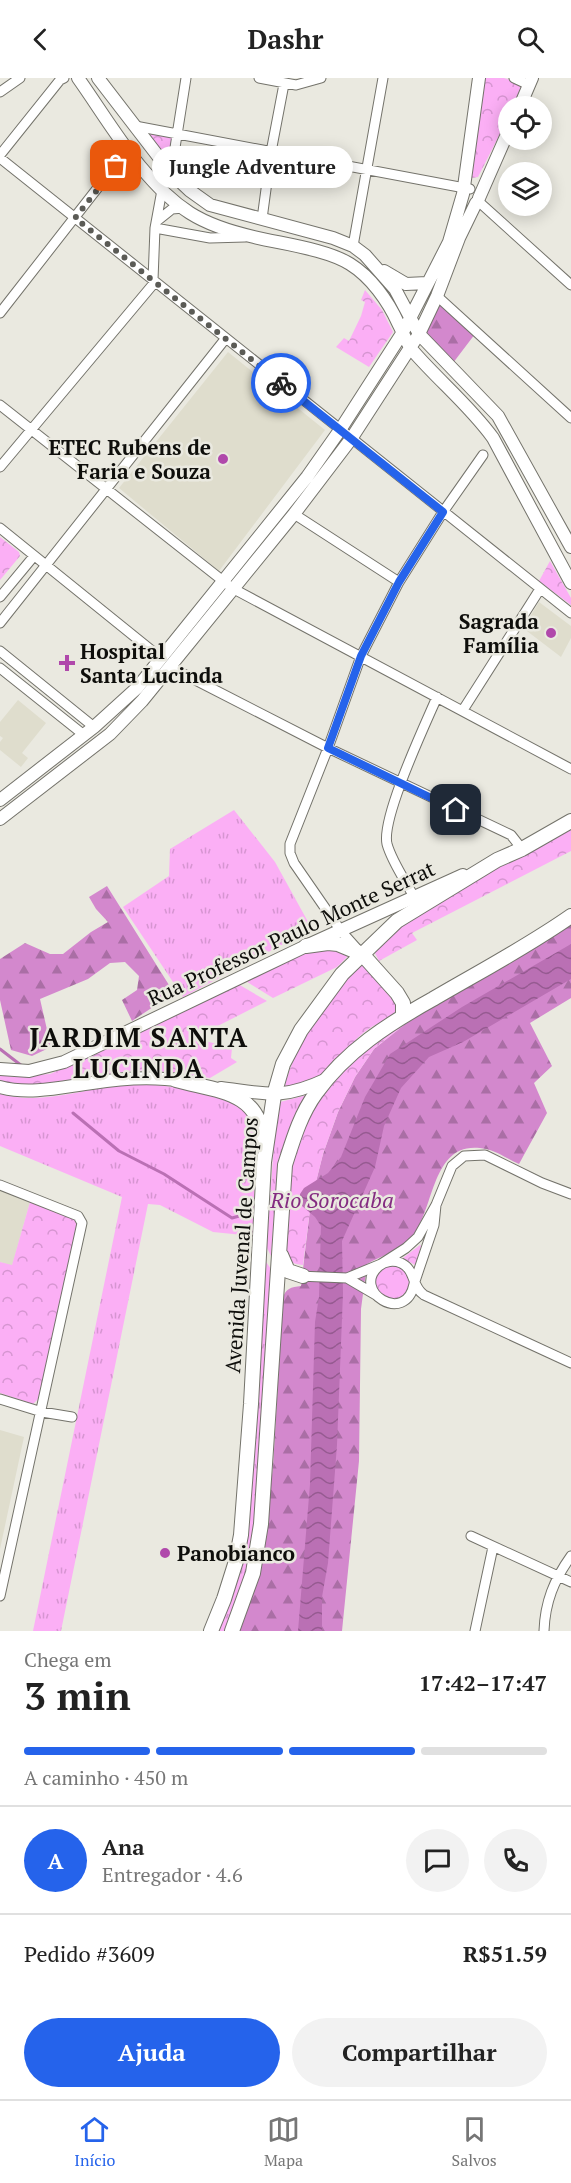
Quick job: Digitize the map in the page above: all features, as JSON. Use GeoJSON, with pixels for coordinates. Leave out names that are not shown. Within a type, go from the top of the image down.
{"type":"FeatureCollection","features":[{"type":"Feature","properties":{"kind":"highway","name":"Avenida Juvenal de Campos"},"geometry":{"type":"LineString","coordinates":[[211,1631],[233,1570],[241,1535],[251,1404],[264,1162],[274,1095],[284,1064],[301,1030],[342,974],[398,921],[497,860],[522,849],[571,821]]}},
{"type":"Feature","properties":{"kind":"highway","name":"Avenida Juvenal de Campos"},"geometry":{"type":"LineString","coordinates":[[232,1631],[253,1573],[261,1524],[285,1165],[295,1133],[306,1109],[345,1058],[364,1042],[403,1016],[571,916]]}},
{"type":"Feature","properties":{"kind":"highway"},"geometry":{"type":"LineString","coordinates":[[306,946],[338,944],[362,954],[403,1003],[403,1016]]}},
{"type":"Feature","properties":{"kind":"highway"},"geometry":{"type":"LineString","coordinates":[[176,1080],[234,1095],[246,1101],[259,1119],[264,1162]]}},
{"type":"Feature","properties":{"kind":"highway"},"geometry":{"type":"LineString","coordinates":[[260,1242],[267,1259],[279,1275]]}},
{"type":"Feature","properties":{"kind":"highway"},"geometry":{"type":"LineString","coordinates":[[280,1252],[288,1271],[303,1276]]}},
{"type":"Feature","properties":{"kind":"highway"},"geometry":{"type":"LineString","coordinates":[[278,1293],[287,1281],[303,1276]]}},
{"type":"Feature","properties":{"kind":"main road"},"geometry":{"type":"LineString","coordinates":[[78,78],[128,149],[162,190],[184,208],[210,224],[303,248],[350,264],[381,294],[411,349],[482,422],[493,438],[571,583]]}},
{"type":"Feature","properties":{"kind":"main road"},"geometry":{"type":"LineString","coordinates":[[98,78],[171,173],[210,205],[333,238],[353,246],[375,266],[395,289],[418,334],[498,416],[571,547]]}},
{"type":"Feature","properties":{"kind":"main road"},"geometry":{"type":"LineString","coordinates":[[227,585],[294,514],[351,439],[411,349],[437,296],[459,238],[470,196],[478,78]]}},
{"type":"Feature","properties":{"kind":"main road"},"geometry":{"type":"LineString","coordinates":[[523,96],[528,80]]}},
{"type":"Feature","properties":{"kind":"main road"},"geometry":{"type":"LineString","coordinates":[[0,819],[110,734],[142,701],[165,663],[227,585],[340,430],[402,332],[470,196],[498,149]]}},
{"type":"Feature","properties":{"kind":"main road"},"geometry":{"type":"LineString","coordinates":[[375,266],[406,284],[427,283]]}},
{"type":"Feature","properties":{"kind":"main road"},"geometry":{"type":"LineString","coordinates":[[0,800],[89,731],[165,663]]}},
{"type":"Feature","properties":{"kind":"main road","name":"Rua Professor Paulo Monte Serrat"},"geometry":{"type":"LineString","coordinates":[[0,1069],[29,1071],[64,1062],[306,946],[497,860]]}},
{"type":"Feature","properties":{"kind":"main road"},"geometry":{"type":"LineString","coordinates":[[0,1087],[34,1091],[131,1079],[176,1080],[274,1095],[303,1090],[328,1078]]}},
{"type":"Feature","properties":{"kind":"street"},"geometry":{"type":"LineString","coordinates":[[0,92],[20,78]]}},
{"type":"Feature","properties":{"kind":"street"},"geometry":{"type":"LineString","coordinates":[[64,78],[60,80],[0,157],[571,613]]}},
{"type":"Feature","properties":{"kind":"street"},"geometry":{"type":"LineString","coordinates":[[171,173],[186,78]]}},
{"type":"Feature","properties":{"kind":"street"},"geometry":{"type":"LineString","coordinates":[[259,78],[296,85],[321,78]]}},
{"type":"Feature","properties":{"kind":"street"},"geometry":{"type":"LineString","coordinates":[[353,246],[383,78]]}},
{"type":"Feature","properties":{"kind":"street"},"geometry":{"type":"LineString","coordinates":[[514,78],[528,80]]}},
{"type":"Feature","properties":{"kind":"street"},"geometry":{"type":"LineString","coordinates":[[262,219],[270,152],[284,84]]}},
{"type":"Feature","properties":{"kind":"street"},"geometry":{"type":"LineString","coordinates":[[135,126],[366,170],[470,196],[570,283]]}},
{"type":"Feature","properties":{"kind":"street"},"geometry":{"type":"LineString","coordinates":[[0,313],[128,149]]}},
{"type":"Feature","properties":{"kind":"street"},"geometry":{"type":"LineString","coordinates":[[0,467],[154,280],[156,225],[162,190]]}},
{"type":"Feature","properties":{"kind":"street"},"geometry":{"type":"LineString","coordinates":[[156,225],[172,209],[184,208]]}},
{"type":"Feature","properties":{"kind":"street"},"geometry":{"type":"LineString","coordinates":[[156,225],[210,238],[254,237]]}},
{"type":"Feature","properties":{"kind":"street"},"geometry":{"type":"LineString","coordinates":[[437,296],[571,418]]}},
{"type":"Feature","properties":{"kind":"street"},"geometry":{"type":"LineString","coordinates":[[0,623],[225,338]]}},
{"type":"Feature","properties":{"kind":"street"},"geometry":{"type":"LineString","coordinates":[[0,405],[227,585],[571,769]]}},
{"type":"Feature","properties":{"kind":"street"},"geometry":{"type":"LineString","coordinates":[[362,954],[341,931],[294,863],[290,853],[290,844],[361,656],[399,582],[443,512],[483,455]]}},
{"type":"Feature","properties":{"kind":"street"},"geometry":{"type":"LineString","coordinates":[[294,514],[399,582]]}},
{"type":"Feature","properties":{"kind":"street"},"geometry":{"type":"LineString","coordinates":[[557,522],[564,525],[570,524]]}},
{"type":"Feature","properties":{"kind":"street"},"geometry":{"type":"LineString","coordinates":[[0,528],[165,663],[328,748],[511,835],[522,849]]}},
{"type":"Feature","properties":{"kind":"street"},"geometry":{"type":"LineString","coordinates":[[0,597],[34,556]]}},
{"type":"Feature","properties":{"kind":"street"},"geometry":{"type":"LineString","coordinates":[[463,711],[540,589]]}},
{"type":"Feature","properties":{"kind":"street"},"geometry":{"type":"LineString","coordinates":[[0,651],[89,731]]}},
{"type":"Feature","properties":{"kind":"street"},"geometry":{"type":"LineString","coordinates":[[0,668],[89,731]]}},
{"type":"Feature","properties":{"kind":"street"},"geometry":{"type":"LineString","coordinates":[[414,897],[387,843],[386,828],[401,784],[437,697]]}},
{"type":"Feature","properties":{"kind":"street"},"geometry":{"type":"LineString","coordinates":[[279,1275],[347,1278],[381,1264],[415,1240],[436,1205],[452,1166],[464,1156],[485,1155],[542,1183],[571,1194]]}},
{"type":"Feature","properties":{"kind":"street"},"geometry":{"type":"LineString","coordinates":[[0,1185],[78,1216],[81,1223],[42,1412],[0,1596]]}},
{"type":"Feature","properties":{"kind":"street"},"geometry":{"type":"LineString","coordinates":[[347,1278],[385,1302],[399,1303],[410,1294],[434,1225],[436,1205]]}},
{"type":"Feature","properties":{"kind":"street"},"geometry":{"type":"LineString","coordinates":[[376,1295],[371,1282],[381,1264],[402,1263],[412,1273],[414,1284],[424,1295],[571,1363]]}},
{"type":"Feature","properties":{"kind":"street"},"geometry":{"type":"LineString","coordinates":[[0,1399],[42,1412],[72,1417]]}},
{"type":"Feature","properties":{"kind":"street"},"geometry":{"type":"LineString","coordinates":[[471,1536],[571,1582]]}},
{"type":"Feature","properties":{"kind":"street"},"geometry":{"type":"LineString","coordinates":[[475,1631],[493,1546]]}},
{"type":"Feature","properties":{"kind":"street"},"geometry":{"type":"LineString","coordinates":[[544,1631],[548,1600],[557,1575],[571,1556]]}},
{"type":"Feature","properties":{"kind":"shaded area","name":"ETEC Rubens de Faria e Souza"},"geometry":{"type":"Polygon","coordinates":[[[228,352],[325,430],[219,571],[119,488],[228,352]]]}},
{"type":"Feature","properties":{"kind":"shaded area","name":"Sagrada Família"},"geometry":{"type":"Polygon","coordinates":[[[539,602],[571,626],[571,638],[561,657],[523,628],[539,602]]]}},
{"type":"Feature","properties":{"kind":"shaded area"},"geometry":{"type":"Polygon","coordinates":[[[18,700],[46,723],[22,753],[28,758],[21,767],[0,750],[0,742],[3,738],[0,736],[0,722],[18,700]]]}},
{"type":"Feature","properties":{"kind":"shaded area"},"geometry":{"type":"Polygon","coordinates":[[[0,1190],[30,1202],[12,1266],[0,1262],[0,1190]]]}},
{"type":"Feature","properties":{"kind":"shaded area"},"geometry":{"type":"Polygon","coordinates":[[[0,1430],[24,1437],[0,1549],[0,1430]]]}},
{"type":"Feature","properties":{"kind":"green space"},"geometry":{"type":"Polygon","coordinates":[[[483,78],[504,78],[526,85],[520,96],[498,96],[498,138],[478,177],[472,178],[470,172],[483,78]]]}},
{"type":"Feature","properties":{"kind":"green space"},"geometry":{"type":"Polygon","coordinates":[[[153,133],[173,137],[168,165],[147,135],[153,133]]]}},
{"type":"Feature","properties":{"kind":"green space"},"geometry":{"type":"Polygon","coordinates":[[[365,290],[382,310],[393,332],[369,367],[336,347],[344,338],[349,341],[361,316],[365,302],[361,300],[365,290]]]}},
{"type":"Feature","properties":{"kind":"green space"},"geometry":{"type":"Polygon","coordinates":[[[439,304],[475,334],[453,363],[424,333],[439,304]]]}},
{"type":"Feature","properties":{"kind":"green space"},"geometry":{"type":"Polygon","coordinates":[[[0,537],[19,552],[20,556],[0,580],[0,537]]]}},
{"type":"Feature","properties":{"kind":"green space"},"geometry":{"type":"Polygon","coordinates":[[[550,561],[571,598],[571,605],[539,581],[550,561]]]}},
{"type":"Feature","properties":{"kind":"green space"},"geometry":{"type":"Polygon","coordinates":[[[234,810],[275,862],[312,929],[183,997],[123,907],[169,876],[170,849],[234,810]]]}},
{"type":"Feature","properties":{"kind":"green space"},"geometry":{"type":"Polygon","coordinates":[[[571,829],[571,851],[412,933],[417,940],[379,961],[374,951],[392,931],[504,863],[571,829]]]}},
{"type":"Feature","properties":{"kind":"green space"},"geometry":{"type":"Polygon","coordinates":[[[107,886],[174,993],[132,1021],[122,1000],[137,990],[139,976],[125,962],[110,963],[88,979],[40,999],[51,1047],[32,1056],[11,1050],[0,1000],[0,959],[25,943],[50,954],[63,954],[108,922],[89,897],[107,886]]]}},
{"type":"Feature","properties":{"kind":"green space"},"geometry":{"type":"Polygon","coordinates":[[[571,924],[571,998],[530,1023],[552,1066],[534,1083],[547,1113],[519,1164],[486,1149],[468,1148],[454,1154],[444,1165],[437,1178],[419,1226],[411,1238],[396,1249],[367,1264],[361,1309],[359,1461],[342,1631],[239,1631],[268,1508],[273,1467],[283,1298],[289,1289],[301,1286],[311,1201],[323,1154],[338,1112],[355,1077],[374,1049],[414,1017],[571,924]]]}},
{"type":"Feature","properties":{"kind":"green space"},"geometry":{"type":"Polygon","coordinates":[[[317,948],[337,950],[346,953],[347,957],[337,967],[273,998],[244,980],[306,951],[317,948]]]}},
{"type":"Feature","properties":{"kind":"green space"},"geometry":{"type":"Polygon","coordinates":[[[360,966],[363,966],[384,986],[398,1006],[396,1011],[363,1033],[323,1074],[309,1082],[284,1089],[296,1055],[313,1022],[335,992],[360,966]]]}},
{"type":"Feature","properties":{"kind":"green space"},"geometry":{"type":"Polygon","coordinates":[[[238,984],[267,1001],[194,1038],[232,1048],[231,1058],[237,1062],[210,1078],[135,1070],[36,1085],[0,1083],[0,1074],[13,1077],[50,1074],[92,1056],[238,984]]]}},
{"type":"Feature","properties":{"kind":"green space"},"geometry":{"type":"Polygon","coordinates":[[[414,1017],[374,1049],[355,1077],[338,1112],[323,1154],[311,1202],[303,1265],[293,1263],[289,1260],[286,1251],[292,1162],[309,1111],[344,1068],[384,1036],[414,1017]]]}},
{"type":"Feature","properties":{"kind":"green space"},"geometry":{"type":"Polygon","coordinates":[[[124,1083],[181,1088],[213,1094],[235,1103],[245,1113],[256,1133],[253,1236],[213,1232],[160,1205],[148,1204],[61,1631],[33,1631],[122,1197],[0,1146],[0,1094],[15,1097],[46,1097],[124,1083]]]}},
{"type":"Feature","properties":{"kind":"green space"},"geometry":{"type":"Polygon","coordinates":[[[307,1095],[290,1131],[277,1173],[271,1256],[267,1248],[267,1240],[275,1131],[280,1102],[307,1095]]]}},
{"type":"Feature","properties":{"kind":"green space"},"geometry":{"type":"Polygon","coordinates":[[[30,1202],[74,1218],[78,1223],[38,1399],[33,1404],[0,1393],[0,1262],[12,1265],[30,1202]]]}},
{"type":"Feature","properties":{"kind":"green space"},"geometry":{"type":"Polygon","coordinates":[[[420,1245],[415,1265],[403,1258],[420,1245]]]}},
{"type":"Feature","properties":{"kind":"green space"},"geometry":{"type":"Polygon","coordinates":[[[264,1259],[271,1269],[253,1540],[245,1579],[226,1631],[218,1631],[228,1605],[264,1259]]]}},
{"type":"Feature","properties":{"kind":"green space"},"geometry":{"type":"Polygon","coordinates":[[[392,1265],[404,1270],[409,1282],[404,1294],[392,1299],[380,1294],[375,1282],[380,1270],[392,1265]]]}},
{"type":"Feature","properties":{"kind":"water","name":"Rio Sorocaba"},"geometry":{"type":"Polygon","coordinates":[[[571,944],[571,979],[463,1042],[429,1057],[401,1088],[384,1126],[375,1167],[342,1241],[343,1293],[337,1445],[328,1563],[322,1597],[322,1631],[298,1631],[310,1484],[315,1322],[319,1297],[321,1226],[315,1217],[302,1206],[300,1194],[304,1188],[328,1173],[341,1157],[365,1097],[390,1054],[462,1007],[571,944]]]}},
{"type":"Feature","properties":{"kind":"waterway"},"geometry":{"type":"LineString","coordinates":[[0,1049],[22,1066]]}},
{"type":"Feature","properties":{"kind":"waterway"},"geometry":{"type":"LineString","coordinates":[[73,1113],[119,1151],[164,1174],[232,1218],[243,1215],[250,1207]]}},
{"type":"Feature","properties":{"kind":"way so far"},"geometry":{"type":"LineString","coordinates":[[116,166],[75,218],[281,383]]}},
{"type":"Feature","properties":{"kind":"place","name":"Jungle Adventure"},"geometry":{"type":"Point","coordinates":[116,166]}},
{"type":"Feature","properties":{"kind":"place","name":"ETEC Rubens de Faria e Souza"},"geometry":{"type":"Point","coordinates":[223,459]}},
{"type":"Feature","properties":{"kind":"place","name":"Sagrada Família"},"geometry":{"type":"Point","coordinates":[551,633]}},
{"type":"Feature","properties":{"kind":"place","name":"Hospital Santa Lucinda"},"geometry":{"type":"Point","coordinates":[67,663]}},
{"type":"Feature","properties":{"kind":"place","name":"Panobianco"},"geometry":{"type":"Point","coordinates":[165,1553]}},
{"type":"Feature","properties":{"kind":"district","name":"JARDIM SANTA LUCINDA"},"geometry":{"type":"Point","coordinates":[139,1052]}},
{"type":"Feature","properties":{"kind":"route"},"geometry":{"type":"LineString","coordinates":[[281,383],[443,512],[399,582],[361,656],[328,748],[456,810]]}}]}
